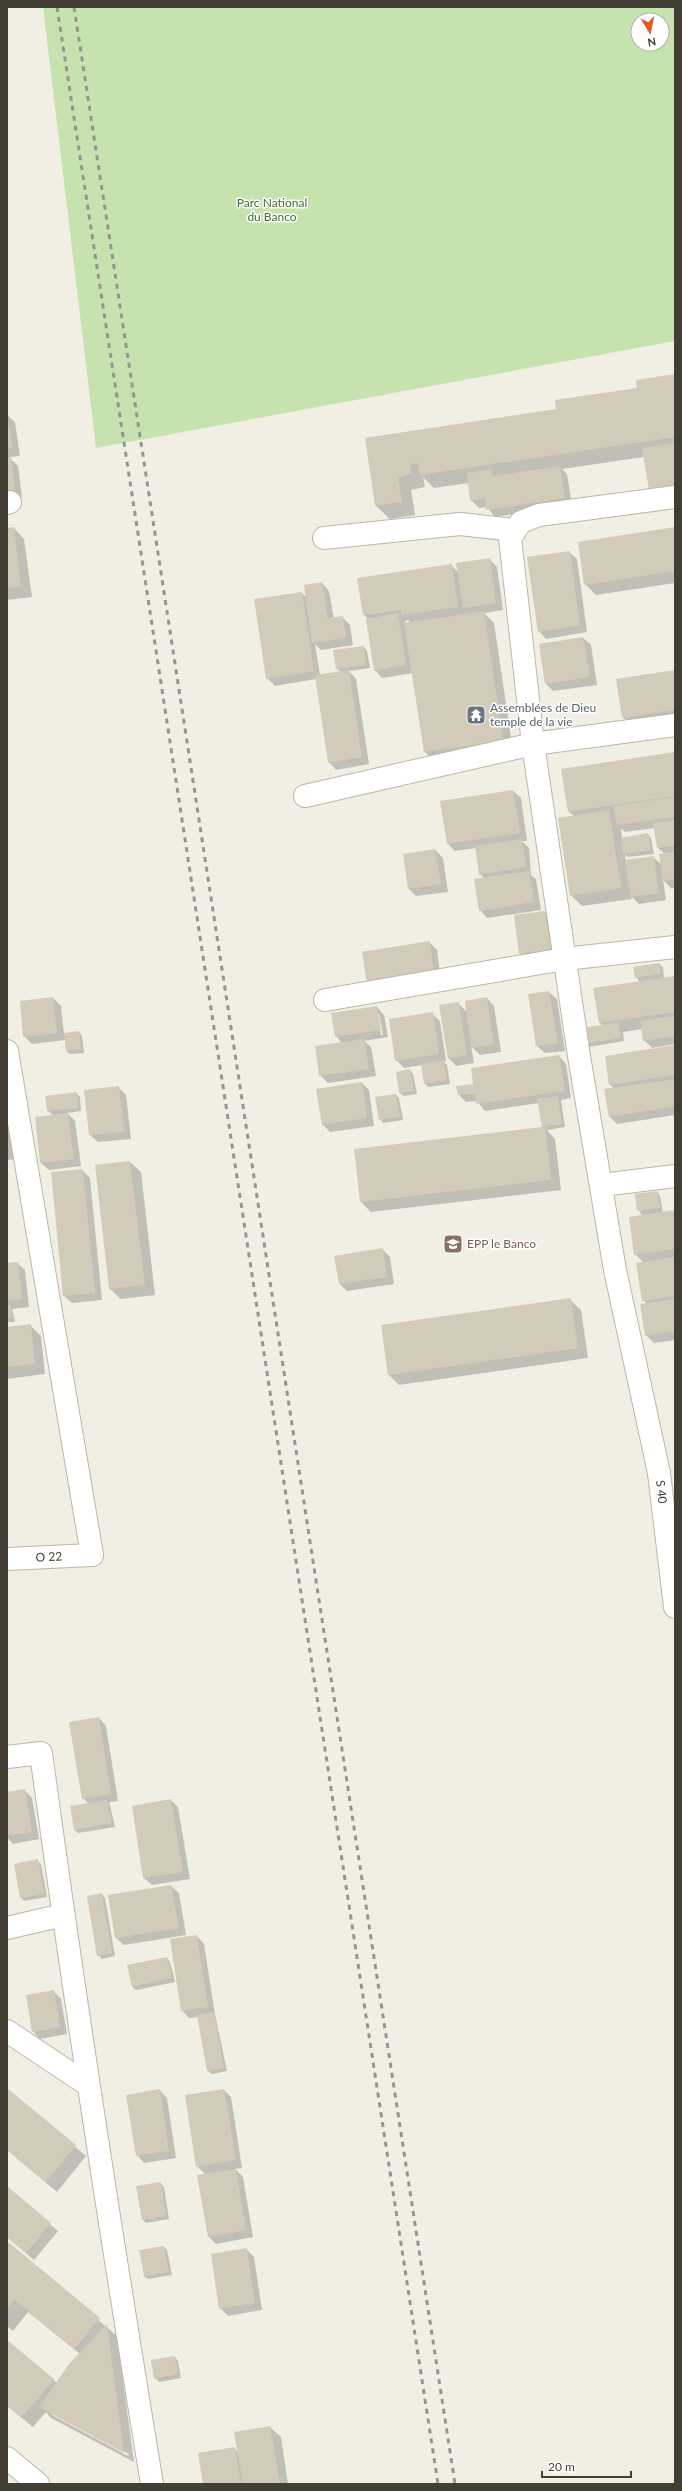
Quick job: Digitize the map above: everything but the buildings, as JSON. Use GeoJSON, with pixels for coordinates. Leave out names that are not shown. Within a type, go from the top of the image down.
{"type":"FeatureCollection","features":[{"type":"Feature","properties":{"kind":"street"},"geometry":{"type":"LineString","coordinates":[[324,538],[460,524],[514,530],[521,522],[539,515],[675,497]]}},
{"type":"Feature","properties":{"kind":"street","name":"S 40"},"geometry":{"type":"LineString","coordinates":[[514,530],[510,538],[533,744],[564,959],[615,1270],[659,1473],[675,1607]]}},
{"type":"Feature","properties":{"kind":"street"},"geometry":{"type":"LineString","coordinates":[[305,796],[533,744],[675,725]]}},
{"type":"Feature","properties":{"kind":"street"},"geometry":{"type":"LineString","coordinates":[[325,1000],[564,959],[675,947]]}},
{"type":"Feature","properties":{"kind":"street","name":"O 22"},"geometry":{"type":"LineString","coordinates":[[7,1051],[92,1555],[7,1559]]}},
{"type":"Feature","properties":{"kind":"street"},"geometry":{"type":"LineString","coordinates":[[602,1185],[675,1176]]}},
{"type":"Feature","properties":{"kind":"street"},"geometry":{"type":"LineString","coordinates":[[7,1757],[41,1753],[88,2085],[152,2484]]}},
{"type":"Feature","properties":{"kind":"street"},"geometry":{"type":"LineString","coordinates":[[7,1928],[63,1915]]}},
{"type":"Feature","properties":{"kind":"street"},"geometry":{"type":"LineString","coordinates":[[7,2031],[88,2085]]}},
{"type":"Feature","properties":{"kind":"street"},"geometry":{"type":"LineString","coordinates":[[7,2458],[38,2484]]}},
{"type":"Feature","properties":{"kind":"green space","name":"Parc National du Banco"},"geometry":{"type":"Polygon","coordinates":[[[43,7],[675,7],[675,341],[96,448],[43,7]]]}},
{"type":"Feature","properties":{"kind":"railway"},"geometry":{"type":"LineString","coordinates":[[57,7],[438,2484]]}},
{"type":"Feature","properties":{"kind":"railway"},"geometry":{"type":"LineString","coordinates":[[74,7],[455,2484]]}},
{"type":"Feature","properties":{"kind":"place","name":"Assemblées de Dieu temple de la vie"},"geometry":{"type":"Point","coordinates":[476,715]}},
{"type":"Feature","properties":{"kind":"place","name":"EPP le Banco"},"geometry":{"type":"Point","coordinates":[453,1244]}}]}
